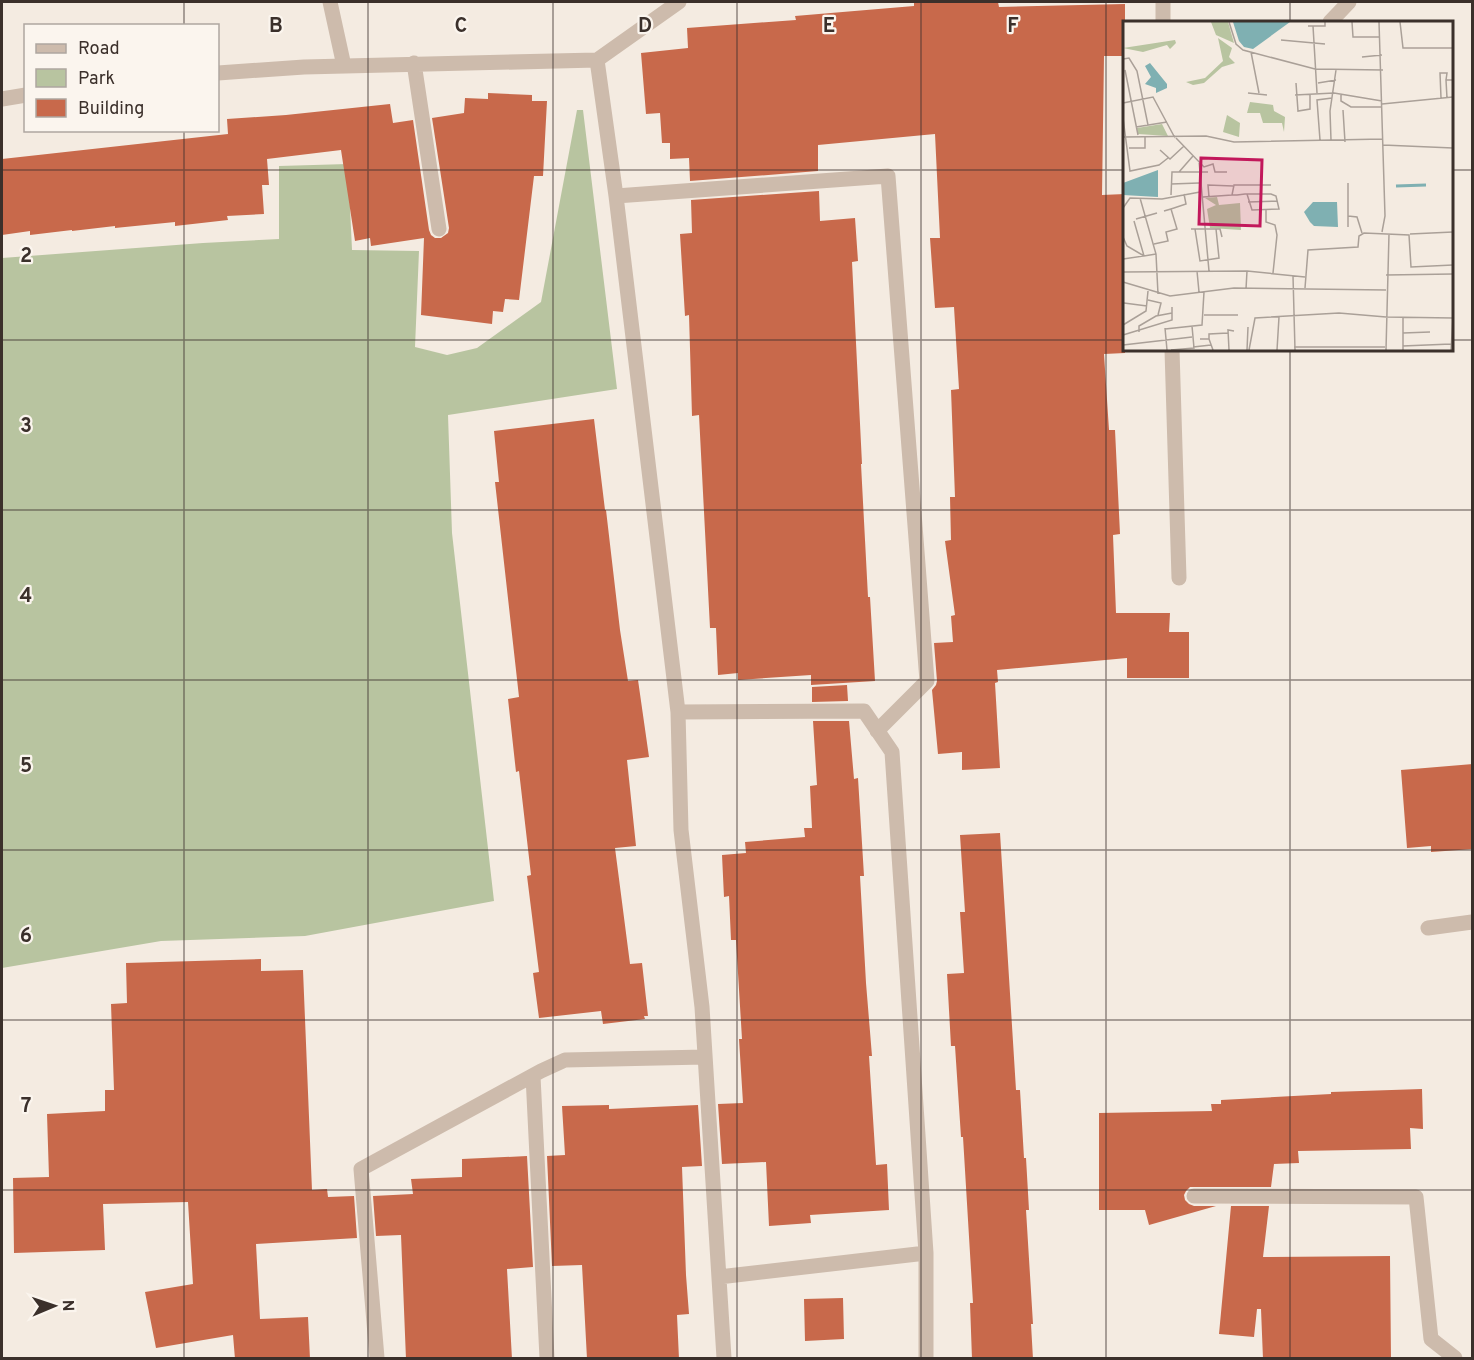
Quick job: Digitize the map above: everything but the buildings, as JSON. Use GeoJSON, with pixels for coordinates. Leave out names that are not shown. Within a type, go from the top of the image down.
{"type":"FeatureCollection","features":[{"type":"Feature","properties":{"kind":"street"},"geometry":{"type":"LineString","coordinates":[[330,2],[344,66]]}},
{"type":"Feature","properties":{"kind":"street"},"geometry":{"type":"LineString","coordinates":[[219,73],[304,66],[597,60],[679,2]]}},
{"type":"Feature","properties":{"kind":"street"},"geometry":{"type":"LineString","coordinates":[[1162,2],[1163,21]]}},
{"type":"Feature","properties":{"kind":"street"},"geometry":{"type":"LineString","coordinates":[[1331,21],[1349,2]]}},
{"type":"Feature","properties":{"kind":"street"},"geometry":{"type":"LineString","coordinates":[[597,60],[616,196],[678,712],[681,830],[702,1007],[724,1359]]}},
{"type":"Feature","properties":{"kind":"street"},"geometry":{"type":"LineString","coordinates":[[414,63],[439,229]]}},
{"type":"Feature","properties":{"kind":"street"},"geometry":{"type":"LineString","coordinates":[[2,99],[24,94]]}},
{"type":"Feature","properties":{"kind":"street"},"geometry":{"type":"LineString","coordinates":[[616,196],[888,176],[927,681],[878,731]]}},
{"type":"Feature","properties":{"kind":"street"},"geometry":{"type":"LineString","coordinates":[[1172,351],[1179,578]]}},
{"type":"Feature","properties":{"kind":"street"},"geometry":{"type":"LineString","coordinates":[[678,712],[864,711],[892,752],[926,1253],[926,1359]]}},
{"type":"Feature","properties":{"kind":"street"},"geometry":{"type":"LineString","coordinates":[[1428,928],[1473,922]]}},
{"type":"Feature","properties":{"kind":"street"},"geometry":{"type":"LineString","coordinates":[[377,1359],[361,1169],[565,1060],[705,1057]]}},
{"type":"Feature","properties":{"kind":"street"},"geometry":{"type":"LineString","coordinates":[[533,1076],[547,1359]]}},
{"type":"Feature","properties":{"kind":"street"},"geometry":{"type":"LineString","coordinates":[[1194,1196],[1416,1197],[1431,1339],[1455,1359]]}},
{"type":"Feature","properties":{"kind":"street"},"geometry":{"type":"LineString","coordinates":[[719,1276],[926,1253]]}},
{"type":"Feature","properties":{"kind":"green space"},"geometry":{"type":"Polygon","coordinates":[[[577,110],[583,110],[617,389],[448,415],[452,533],[494,901],[305,936],[161,941],[2,968],[2,258],[279,239],[279,166],[348,164],[352,250],[419,251],[415,347],[447,355],[477,348],[541,302],[577,110]]]}}]}
